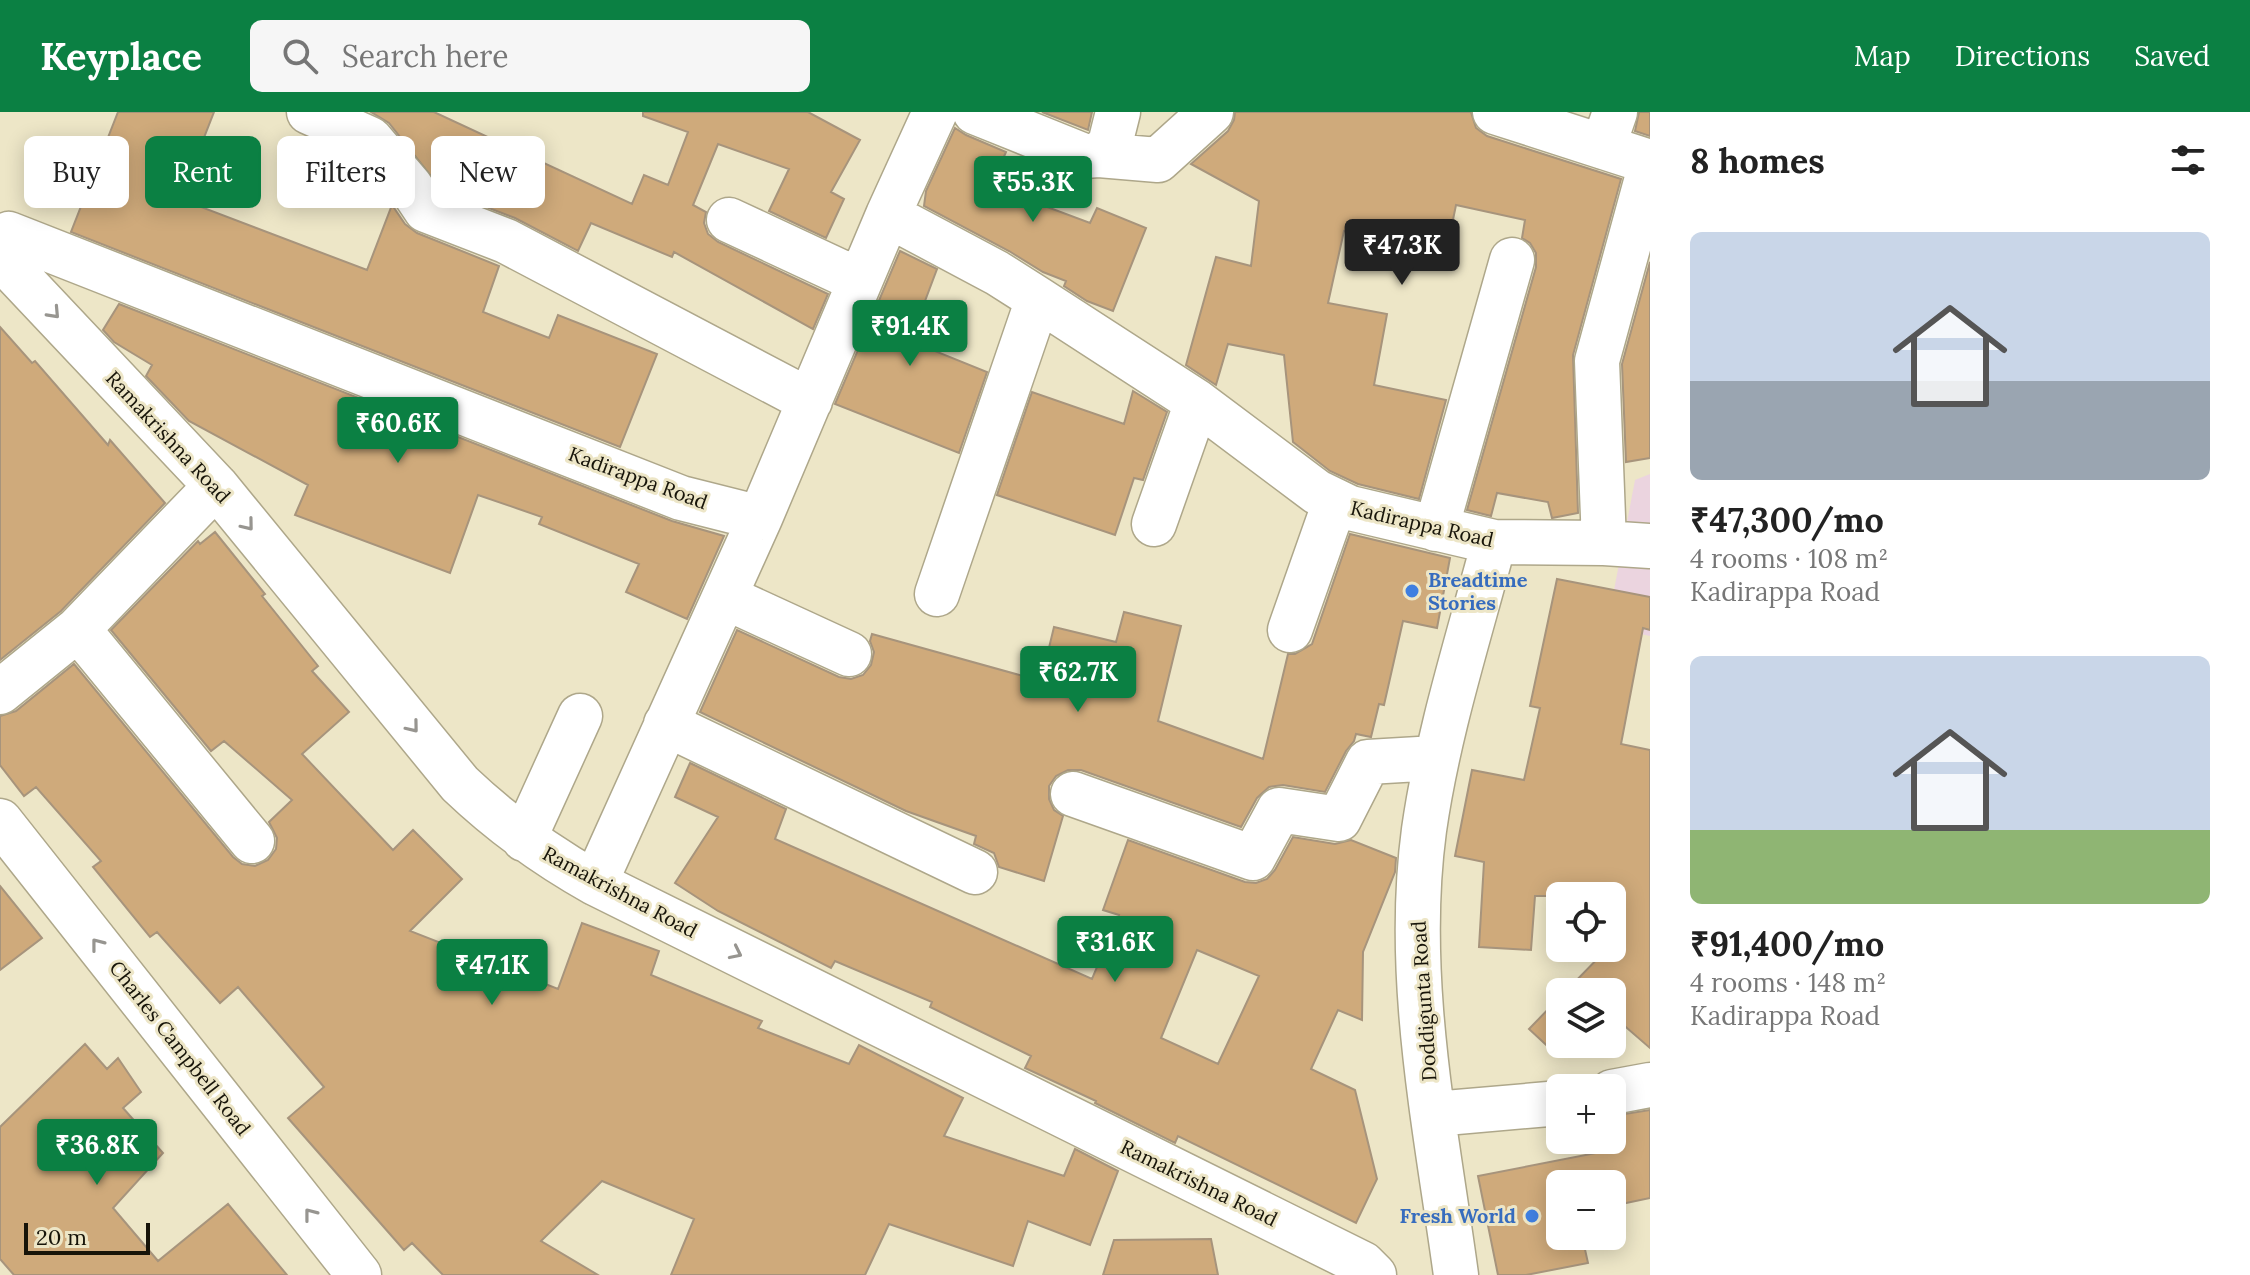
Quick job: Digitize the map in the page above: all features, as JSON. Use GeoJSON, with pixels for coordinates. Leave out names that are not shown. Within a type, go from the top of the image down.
{"type":"FeatureCollection","features":[{"type":"Feature","properties":{"kind":"street"},"geometry":{"type":"LineString","coordinates":[[309,112],[370,139],[426,210],[506,241],[810,401]]}},
{"type":"Feature","properties":{"kind":"street"},"geometry":{"type":"LineString","coordinates":[[595,883],[760,518],[935,112]]}},
{"type":"Feature","properties":{"kind":"street"},"geometry":{"type":"LineString","coordinates":[[975,112],[1084,156],[1158,160],[1211,112]]}},
{"type":"Feature","properties":{"kind":"street"},"geometry":{"type":"LineString","coordinates":[[1099,155],[1110,144],[1118,112]]}},
{"type":"Feature","properties":{"kind":"street"},"geometry":{"type":"LineString","coordinates":[[1495,112],[1609,130],[1650,165],[1597,361],[1604,543]]}},
{"type":"Feature","properties":{"kind":"street","name":"Kadirappa Road"},"geometry":{"type":"LineString","coordinates":[[888,215],[997,273],[1038,299],[1197,402],[1317,492],[1335,502],[1494,542],[1650,546]]}},
{"type":"Feature","properties":{"kind":"street"},"geometry":{"type":"LineString","coordinates":[[729,220],[860,281]]}},
{"type":"Feature","properties":{"kind":"street","name":"Kadirappa Road"},"geometry":{"type":"LineString","coordinates":[[0,240],[9,234],[681,498],[760,518]]}},
{"type":"Feature","properties":{"kind":"street","name":"Ramakrishna Road"},"geometry":{"type":"LineString","coordinates":[[0,257],[216,486],[460,784],[524,839],[595,883],[1363,1264],[1374,1275]]}},
{"type":"Feature","properties":{"kind":"street"},"geometry":{"type":"LineString","coordinates":[[1436,529],[1512,260]]}},
{"type":"Feature","properties":{"kind":"street"},"geometry":{"type":"LineString","coordinates":[[937,594],[1038,299]]}},
{"type":"Feature","properties":{"kind":"street"},"geometry":{"type":"LineString","coordinates":[[1154,524],[1197,402]]}},
{"type":"Feature","properties":{"kind":"street"},"geometry":{"type":"LineString","coordinates":[[0,692],[78,629],[216,486]]}},
{"type":"Feature","properties":{"kind":"street"},"geometry":{"type":"LineString","coordinates":[[1290,630],[1335,502]]}},
{"type":"Feature","properties":{"kind":"street","name":"Doddigunta Road"},"geometry":{"type":"LineString","coordinates":[[1456,1275],[1421,1011],[1418,905],[1424,832],[1436,758],[1494,542]]}},
{"type":"Feature","properties":{"kind":"street"},"geometry":{"type":"LineString","coordinates":[[725,597],[849,654]]}},
{"type":"Feature","properties":{"kind":"street"},"geometry":{"type":"LineString","coordinates":[[78,629],[252,841]]}},
{"type":"Feature","properties":{"kind":"street"},"geometry":{"type":"LineString","coordinates":[[524,839],[580,716]]}},
{"type":"Feature","properties":{"kind":"street"},"geometry":{"type":"LineString","coordinates":[[666,724],[975,872]]}},
{"type":"Feature","properties":{"kind":"street"},"geometry":{"type":"LineString","coordinates":[[1073,794],[1253,858],[1279,810],[1339,819],[1368,762],[1436,758]]}},
{"type":"Feature","properties":{"kind":"street","name":"Charles Campbell Road"},"geometry":{"type":"LineString","coordinates":[[0,821],[337,1268]]}},
{"type":"Feature","properties":{"kind":"street"},"geometry":{"type":"LineString","coordinates":[[1626,1089],[1650,1085]]}},
{"type":"Feature","properties":{"kind":"street"},"geometry":{"type":"LineString","coordinates":[[1434,1114],[1546,1104]]}},
{"type":"Feature","properties":{"kind":"shaded area"},"geometry":{"type":"Polygon","coordinates":[[[1650,474],[1650,636],[1607,627],[1635,480],[1650,474]]]}},
{"type":"Feature","properties":{"kind":"building"},"geometry":{"type":"Polygon","coordinates":[[[118,112],[214,112],[205,136],[145,136],[145,208],[204,208],[367,270],[391,208],[394,208],[405,224],[417,233],[499,266],[483,312],[549,338],[558,315],[657,354],[620,447],[71,232],[80,208],[129,208],[129,136],[109,136],[118,112]]]}},
{"type":"Feature","properties":{"kind":"building"},"geometry":{"type":"Polygon","coordinates":[[[371,112],[434,112],[486,136],[431,136],[431,176],[415,156],[415,136],[399,136],[389,123],[371,112]]]}},
{"type":"Feature","properties":{"kind":"building"},"geometry":{"type":"Polygon","coordinates":[[[643,112],[808,112],[860,140],[831,192],[844,199],[826,238],[769,211],[789,169],[718,144],[693,205],[706,212],[704,223],[708,234],[718,242],[828,294],[813,329],[674,252],[672,257],[591,223],[578,251],[489,208],[545,208],[545,164],[632,204],[644,175],[668,185],[688,132],[643,116],[643,112]]]}},
{"type":"Feature","properties":{"kind":"building"},"geometry":{"type":"Polygon","coordinates":[[[1042,112],[1092,112],[1088,130],[1042,112]]]}},
{"type":"Feature","properties":{"kind":"building"},"geometry":{"type":"Polygon","coordinates":[[[1235,112],[1471,112],[1476,128],[1487,136],[1621,179],[1573,355],[1578,513],[1552,518],[1548,502],[1497,493],[1491,516],[1467,510],[1536,267],[1536,253],[1530,243],[1522,238],[1525,220],[1456,205],[1447,249],[1344,231],[1328,303],[1387,314],[1374,385],[1446,400],[1419,499],[1358,484],[1330,471],[1293,442],[1284,355],[1228,344],[1216,385],[1186,365],[1216,257],[1251,266],[1259,201],[1191,164],[1228,131],[1235,112]]]}},
{"type":"Feature","properties":{"kind":"building"},"geometry":{"type":"Polygon","coordinates":[[[1639,112],[1650,112],[1650,136],[1635,131],[1639,112]]]}},
{"type":"Feature","properties":{"kind":"building"},"geometry":{"type":"Polygon","coordinates":[[[955,128],[1006,152],[991,186],[1090,223],[1097,208],[1146,228],[1113,311],[1087,301],[1064,286],[1066,281],[1043,272],[924,206],[926,191],[955,128]]]}},
{"type":"Feature","properties":{"kind":"building"},"geometry":{"type":"Polygon","coordinates":[[[900,251],[937,269],[910,341],[987,372],[959,453],[835,404],[900,251]]]}},
{"type":"Feature","properties":{"kind":"building"},"geometry":{"type":"Polygon","coordinates":[[[1650,262],[1650,458],[1626,462],[1622,364],[1650,262]]]}},
{"type":"Feature","properties":{"kind":"building"},"geometry":{"type":"Polygon","coordinates":[[[119,304],[672,521],[724,536],[687,619],[626,592],[639,564],[539,524],[542,517],[478,495],[450,573],[295,515],[308,485],[189,421],[146,376],[152,365],[114,342],[103,330],[119,304]]]}},
{"type":"Feature","properties":{"kind":"building"},"geometry":{"type":"Polygon","coordinates":[[[0,327],[32,363],[35,361],[108,445],[110,440],[165,503],[61,611],[0,660],[0,327]]]}},
{"type":"Feature","properties":{"kind":"building"},"geometry":{"type":"Polygon","coordinates":[[[1133,391],[1167,412],[1143,480],[1134,478],[1115,535],[997,495],[1032,392],[1124,424],[1133,391]]]}},
{"type":"Feature","properties":{"kind":"building"},"geometry":{"type":"Polygon","coordinates":[[[215,532],[318,666],[312,671],[349,712],[302,754],[393,850],[413,830],[462,879],[410,931],[558,989],[582,923],[659,951],[651,975],[762,1021],[758,1028],[849,1064],[859,1045],[963,1098],[944,1136],[1064,1176],[1075,1149],[1118,1171],[1090,1245],[1028,1221],[1013,1266],[889,1224],[865,1275],[671,1275],[694,1219],[602,1181],[541,1241],[598,1275],[443,1275],[412,1243],[404,1250],[288,1118],[324,1087],[238,987],[220,1003],[157,932],[150,937],[93,867],[101,861],[36,787],[24,796],[0,765],[0,716],[16,711],[74,664],[233,857],[242,864],[255,866],[268,860],[276,849],[277,838],[269,822],[292,800],[224,741],[211,751],[111,630],[198,541],[200,544],[215,532]]]}},
{"type":"Feature","properties":{"kind":"building"},"geometry":{"type":"Polygon","coordinates":[[[1350,534],[1450,558],[1437,628],[1403,621],[1384,705],[1379,704],[1371,737],[1356,734],[1325,792],[1283,785],[1269,787],[1257,798],[1241,827],[1081,770],[1068,770],[1056,776],[1049,786],[1049,799],[1054,810],[1063,816],[1044,881],[999,867],[994,853],[974,844],[976,836],[906,811],[700,712],[737,630],[839,677],[851,679],[863,675],[871,665],[874,652],[870,641],[872,634],[1041,681],[1054,627],[1116,642],[1124,612],[1181,626],[1158,721],[1263,759],[1288,654],[1295,654],[1312,644],[1350,534]]]}},
{"type":"Feature","properties":{"kind":"building"},"geometry":{"type":"Polygon","coordinates":[[[1557,579],[1650,597],[1650,630],[1643,628],[1621,744],[1650,750],[1650,1048],[1626,1027],[1626,978],[1579,978],[1594,962],[1626,962],[1626,882],[1546,882],[1546,896],[1535,896],[1531,950],[1479,947],[1484,862],[1455,856],[1472,770],[1524,780],[1540,708],[1530,706],[1557,579]]]}},
{"type":"Feature","properties":{"kind":"building"},"geometry":{"type":"Polygon","coordinates":[[[690,763],[786,809],[775,839],[1092,979],[1119,915],[1103,910],[1128,840],[1245,882],[1256,883],[1267,879],[1275,870],[1293,837],[1335,844],[1351,840],[1396,858],[1395,872],[1363,952],[1362,1020],[1338,1010],[1311,1069],[1355,1090],[1377,1179],[1356,1223],[1178,1136],[1175,1143],[1025,1068],[1031,1056],[930,1007],[932,1002],[835,961],[831,968],[718,911],[675,883],[718,817],[675,797],[690,763]],[[1197,950],[1161,1038],[1218,1064],[1259,976],[1197,950]]]}},
{"type":"Feature","properties":{"kind":"building"},"geometry":{"type":"Polygon","coordinates":[[[0,886],[42,938],[0,970],[0,886]]]}},
{"type":"Feature","properties":{"kind":"building"},"geometry":{"type":"Polygon","coordinates":[[[1546,1011],[1546,1045],[1529,1029],[1546,1011]]]}},
{"type":"Feature","properties":{"kind":"building"},"geometry":{"type":"Polygon","coordinates":[[[85,1044],[107,1069],[118,1058],[141,1092],[123,1108],[163,1153],[113,1208],[158,1261],[228,1204],[287,1275],[14,1275],[0,1259],[0,1127],[85,1044]]]}},
{"type":"Feature","properties":{"kind":"building"},"geometry":{"type":"Polygon","coordinates":[[[1650,1110],[1650,1198],[1626,1203],[1626,1170],[1546,1170],[1546,1250],[1585,1250],[1588,1263],[1526,1275],[1498,1275],[1478,1176],[1591,1154],[1626,1154],[1626,1114],[1650,1110]]]}},
{"type":"Feature","properties":{"kind":"building"},"geometry":{"type":"Polygon","coordinates":[[[1211,1239],[1218,1275],[1103,1275],[1114,1240],[1211,1239]]]}},
{"type":"Feature","properties":{"kind":"place","name":"Breadtime Stories"},"geometry":{"type":"Point","coordinates":[1412,591]}},
{"type":"Feature","properties":{"kind":"place","name":"Fresh World"},"geometry":{"type":"Point","coordinates":[1532,1216]}}]}
